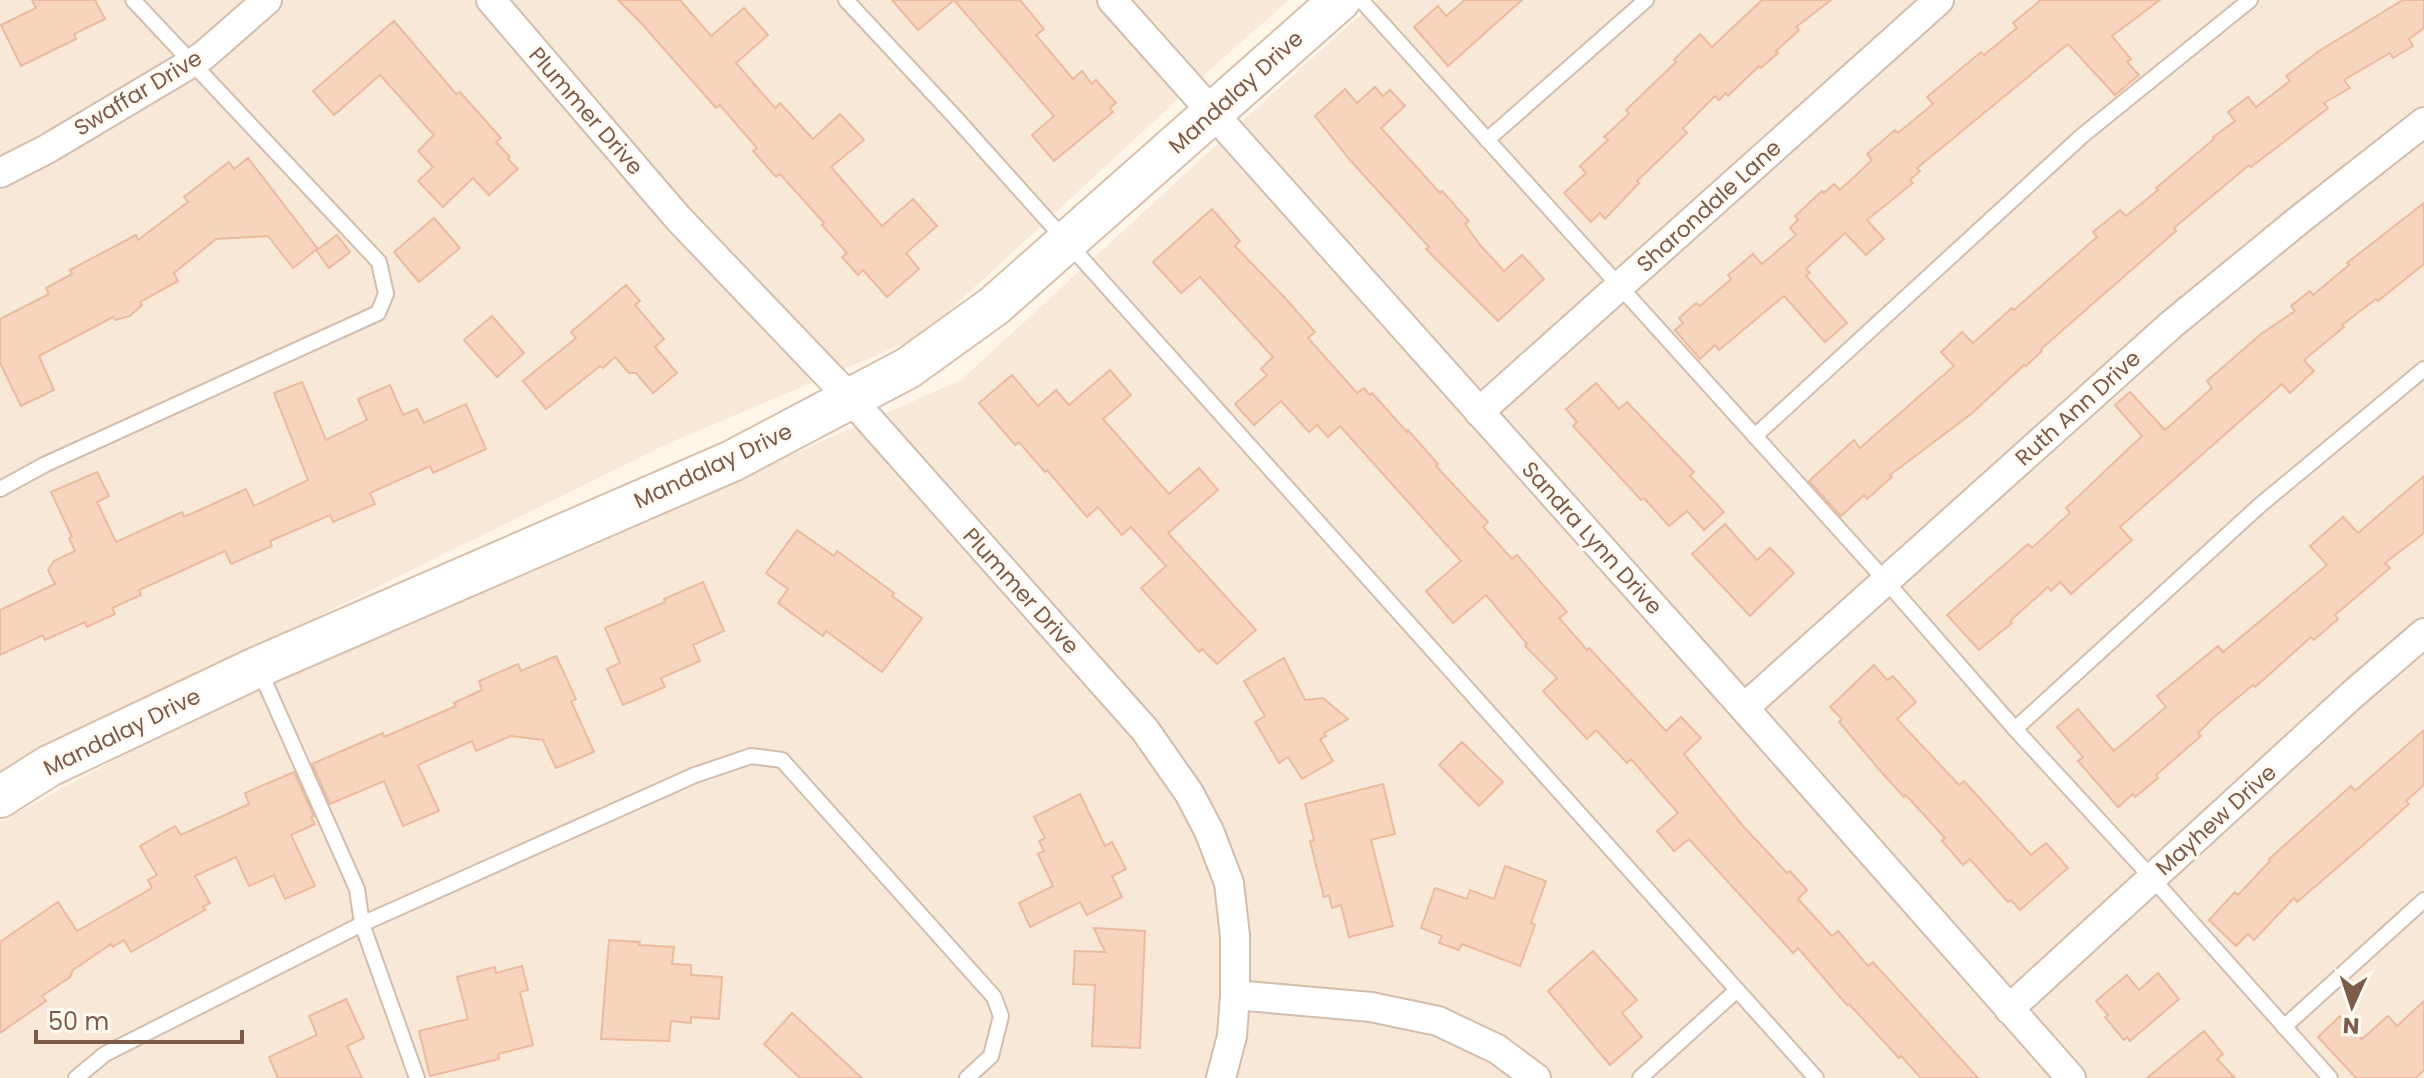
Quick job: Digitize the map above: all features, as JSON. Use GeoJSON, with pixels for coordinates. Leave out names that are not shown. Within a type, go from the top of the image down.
{"type":"FeatureCollection","features":[{"type":"Feature","properties":{"kind":"street","name":"Swaffar Drive"},"geometry":{"type":"LineString","coordinates":[[0,173],[47,149],[203,56],[267,0]]}},
{"type":"Feature","properties":{"kind":"street","name":"Plummer Drive"},"geometry":{"type":"LineString","coordinates":[[491,0],[678,218],[850,398],[1145,730],[1189,793],[1209,831],[1229,883],[1235,936],[1232,1036],[1221,1078]]}},
{"type":"Feature","properties":{"kind":"street","name":"Sandra Lynn Drive"},"geometry":{"type":"LineString","coordinates":[[1112,0],[2071,1078]]}},
{"type":"Feature","properties":{"kind":"street","name":"Mandalay Drive"},"geometry":{"type":"LineString","coordinates":[[0,797],[49,766],[258,667],[732,461],[908,368],[982,315],[1340,0]]}},
{"type":"Feature","properties":{"kind":"street","name":"Sharondale Lane"},"geometry":{"type":"LineString","coordinates":[[1479,412],[1939,0]]}},
{"type":"Feature","properties":{"kind":"street","name":"Ruth Ann Drive"},"geometry":{"type":"LineString","coordinates":[[1744,708],[2172,324],[2424,122]]}},
{"type":"Feature","properties":{"kind":"street","name":"Mayhew Drive"},"geometry":{"type":"LineString","coordinates":[[2009,1009],[2353,694],[2424,633]]}},
{"type":"Feature","properties":{"kind":"street"},"geometry":{"type":"LineString","coordinates":[[1235,995],[1371,1007],[1438,1021],[1497,1049],[1536,1078]]}},
{"type":"Feature","properties":{"kind":"lane"},"geometry":{"type":"LineString","coordinates":[[0,489],[46,464],[378,313],[386,294],[379,262],[133,0]]}},
{"type":"Feature","properties":{"kind":"lane"},"geometry":{"type":"LineString","coordinates":[[846,0],[1067,242],[1816,1078]]}},
{"type":"Feature","properties":{"kind":"lane"},"geometry":{"type":"LineString","coordinates":[[1361,0],[2330,1078]]}},
{"type":"Feature","properties":{"kind":"lane"},"geometry":{"type":"LineString","coordinates":[[1487,140],[1646,0]]}},
{"type":"Feature","properties":{"kind":"lane"},"geometry":{"type":"LineString","coordinates":[[1755,436],[2083,135],[2250,0]]}},
{"type":"Feature","properties":{"kind":"lane"},"geometry":{"type":"LineString","coordinates":[[2015,729],[2259,506],[2424,369]]}},
{"type":"Feature","properties":{"kind":"lane"},"geometry":{"type":"LineString","coordinates":[[258,667],[357,889],[362,924],[417,1078]]}},
{"type":"Feature","properties":{"kind":"lane"},"geometry":{"type":"LineString","coordinates":[[76,1078],[105,1054],[362,924],[695,775],[751,756],[782,760],[994,997],[1001,1016],[991,1056],[967,1078]]}},
{"type":"Feature","properties":{"kind":"lane"},"geometry":{"type":"LineString","coordinates":[[2284,1027],[2424,900]]}},
{"type":"Feature","properties":{"kind":"lane"},"geometry":{"type":"LineString","coordinates":[[1640,1078],[1737,990]]}},
{"type":"Feature","properties":{"kind":"shaded area"},"geometry":{"type":"Polygon","coordinates":[[[0,0],[1289,0],[922,336],[667,444],[0,773],[0,0]]]}},
{"type":"Feature","properties":{"kind":"shaded area"},"geometry":{"type":"Polygon","coordinates":[[[1377,0],[2424,0],[2424,1078],[0,1078],[0,822],[181,724],[961,380],[1377,0]]]}},
{"type":"Feature","properties":{"kind":"building"},"geometry":{"type":"Polygon","coordinates":[[[32,0],[95,0],[105,19],[74,34],[76,39],[21,66],[1,25],[36,8],[32,0]]]}},
{"type":"Feature","properties":{"kind":"building"},"geometry":{"type":"Polygon","coordinates":[[[618,0],[680,0],[711,36],[744,8],[768,35],[736,63],[775,108],[780,103],[813,139],[840,114],[864,140],[831,167],[882,226],[913,199],[937,226],[906,253],[919,269],[887,297],[863,270],[858,275],[842,257],[847,253],[822,225],[824,223],[780,174],[776,177],[753,151],[757,148],[720,105],[716,108],[618,0]]]}},
{"type":"Feature","properties":{"kind":"building"},"geometry":{"type":"Polygon","coordinates":[[[892,0],[954,0],[918,30],[892,0]]]}},
{"type":"Feature","properties":{"kind":"building"},"geometry":{"type":"Polygon","coordinates":[[[954,0],[1020,0],[1044,29],[1036,35],[1073,79],[1082,71],[1092,84],[1096,80],[1116,103],[1110,108],[1113,112],[1054,161],[1032,135],[1054,116],[954,0]]]}},
{"type":"Feature","properties":{"kind":"building"},"geometry":{"type":"Polygon","coordinates":[[[1465,0],[1522,0],[1448,66],[1414,27],[1438,6],[1446,16],[1465,0]]]}},
{"type":"Feature","properties":{"kind":"building"},"geometry":{"type":"Polygon","coordinates":[[[1762,0],[1831,0],[1796,27],[1799,30],[1776,51],[1778,53],[1761,68],[1759,66],[1728,96],[1726,93],[1719,100],[1715,96],[1683,128],[1687,133],[1637,181],[1639,183],[1605,219],[1600,213],[1591,222],[1564,193],[1586,173],[1580,166],[1608,140],[1604,137],[1629,114],[1626,110],[1700,34],[1712,47],[1762,0]]]}},
{"type":"Feature","properties":{"kind":"building"},"geometry":{"type":"Polygon","coordinates":[[[2041,0],[2160,0],[2112,36],[2131,59],[2127,62],[2139,75],[2115,95],[2068,44],[1917,168],[1920,171],[1910,180],[1913,183],[1867,220],[1884,239],[1866,255],[1845,233],[1806,269],[1810,273],[1806,276],[1847,323],[1825,342],[1784,296],[1719,350],[1715,345],[1700,359],[1675,330],[1683,323],[1679,318],[1696,303],[1700,306],[1731,279],[1728,275],[1753,254],[1762,264],[1796,235],[1790,228],[1798,220],[1795,216],[1834,184],[1840,190],[1872,160],[1867,154],[1933,104],[1927,97],[1981,52],[1984,55],[2017,28],[2013,23],[2041,0]]]}},
{"type":"Feature","properties":{"kind":"building"},"geometry":{"type":"Polygon","coordinates":[[[2403,0],[2424,0],[2424,28],[2409,39],[2413,46],[2393,58],[2390,53],[2344,80],[2350,88],[2324,103],[2328,108],[2251,167],[2249,165],[2174,228],[2176,231],[2041,349],[2026,366],[1971,414],[1890,475],[1892,477],[1867,499],[1864,495],[1841,516],[1809,481],[1854,440],[1860,448],[1954,366],[1941,352],[1962,332],[1973,343],[2097,237],[2093,232],[2120,210],[2126,216],[2158,190],[2156,188],[2235,121],[2228,112],[2248,97],[2256,107],[2290,81],[2286,76],[2319,51],[2403,0]]]}},
{"type":"Feature","properties":{"kind":"building"},"geometry":{"type":"Polygon","coordinates":[[[394,21],[456,94],[460,92],[501,138],[496,142],[518,169],[489,195],[473,178],[443,207],[418,181],[433,167],[418,151],[434,135],[380,75],[334,115],[313,91],[394,21]]]}},
{"type":"Feature","properties":{"kind":"building"},"geometry":{"type":"Polygon","coordinates":[[[1375,87],[1383,96],[1390,90],[1405,106],[1381,128],[1469,221],[1465,224],[1480,245],[1504,271],[1522,255],[1544,279],[1498,321],[1426,249],[1429,247],[1350,160],[1315,116],[1345,89],[1357,103],[1375,87]]]}},
{"type":"Feature","properties":{"kind":"building"},"geometry":{"type":"Polygon","coordinates":[[[248,158],[318,249],[337,235],[350,252],[329,268],[316,250],[293,268],[268,236],[216,239],[174,273],[178,281],[140,302],[142,305],[130,316],[115,320],[113,317],[39,356],[54,390],[21,406],[0,363],[0,319],[49,294],[46,288],[72,274],[70,270],[136,235],[138,240],[188,202],[184,197],[229,162],[234,169],[248,158]]]}},
{"type":"Feature","properties":{"kind":"building"},"geometry":{"type":"Polygon","coordinates":[[[2424,203],[2424,264],[2342,325],[2344,327],[2304,360],[2314,371],[2290,393],[2282,384],[2120,527],[2132,540],[2071,594],[2060,582],[2051,591],[2048,587],[1979,650],[1947,615],[2028,544],[2032,548],[2070,513],[2066,508],[2142,436],[2115,405],[2130,392],[2165,430],[2212,388],[2207,381],[2261,334],[2295,311],[2291,306],[2310,291],[2313,295],[2349,265],[2347,263],[2424,203]]]}},
{"type":"Feature","properties":{"kind":"building"},"geometry":{"type":"Polygon","coordinates":[[[1212,209],[1240,241],[1235,246],[1315,332],[1308,338],[1357,393],[1364,388],[1370,395],[1372,393],[1408,430],[1438,464],[1436,466],[1488,522],[1483,527],[1512,559],[1517,555],[1567,612],[1559,618],[1587,650],[1589,648],[1666,731],[1681,717],[1701,738],[1684,754],[1743,826],[1807,890],[1798,899],[1832,936],[1838,931],[1868,966],[1873,962],[1978,1078],[1921,1078],[1847,1005],[1798,948],[1793,953],[1689,839],[1674,851],[1657,831],[1678,813],[1631,759],[1627,763],[1596,730],[1587,739],[1543,691],[1557,678],[1525,646],[1527,644],[1486,595],[1453,623],[1426,591],[1461,561],[1340,426],[1328,437],[1317,425],[1309,432],[1281,401],[1254,425],[1235,404],[1267,375],[1261,369],[1273,357],[1200,277],[1181,293],[1153,262],[1212,209]]]}},
{"type":"Feature","properties":{"kind":"building"},"geometry":{"type":"Polygon","coordinates":[[[434,218],[460,248],[419,282],[394,252],[434,218]]]}},
{"type":"Feature","properties":{"kind":"building"},"geometry":{"type":"Polygon","coordinates":[[[626,285],[640,301],[635,305],[664,339],[655,347],[677,373],[653,393],[636,373],[629,373],[615,357],[546,409],[523,381],[576,338],[571,332],[626,285]]]}},
{"type":"Feature","properties":{"kind":"building"},"geometry":{"type":"Polygon","coordinates":[[[492,316],[524,353],[497,377],[464,340],[492,316]]]}},
{"type":"Feature","properties":{"kind":"building"},"geometry":{"type":"Polygon","coordinates":[[[1110,370],[1131,395],[1103,419],[1169,494],[1199,468],[1218,490],[1168,533],[1256,630],[1217,664],[1202,649],[1199,652],[1141,588],[1166,566],[1131,527],[1122,535],[1098,507],[1087,517],[1047,470],[1045,472],[1019,442],[1015,445],[979,403],[1012,375],[1038,406],[1056,390],[1069,405],[1110,370]]]}},
{"type":"Feature","properties":{"kind":"building"},"geometry":{"type":"Polygon","coordinates":[[[302,382],[326,440],[367,420],[358,399],[390,385],[403,415],[417,409],[424,423],[466,404],[486,449],[433,473],[430,466],[370,493],[375,504],[333,522],[330,515],[270,541],[272,546],[231,564],[225,551],[139,590],[141,595],[112,608],[115,614],[87,627],[85,622],[45,640],[43,635],[0,655],[0,610],[55,584],[48,570],[54,561],[75,551],[69,538],[72,537],[51,492],[97,472],[109,496],[97,502],[116,542],[182,512],[184,517],[246,489],[254,506],[308,480],[274,393],[302,382]]]}},
{"type":"Feature","properties":{"kind":"building"},"geometry":{"type":"Polygon","coordinates":[[[1596,383],[1619,409],[1627,402],[1694,472],[1690,476],[1724,512],[1704,530],[1687,511],[1669,526],[1573,426],[1577,422],[1566,409],[1596,383]]]}},
{"type":"Feature","properties":{"kind":"building"},"geometry":{"type":"Polygon","coordinates":[[[2424,476],[2424,533],[2385,563],[2390,568],[2335,615],[2338,619],[2314,640],[2311,637],[2255,687],[2253,685],[2213,718],[2198,733],[2201,736],[2156,775],[2158,778],[2118,807],[2078,761],[2083,757],[2057,727],[2078,709],[2114,751],[2166,707],[2157,696],[2218,646],[2223,652],[2327,565],[2310,546],[2343,517],[2358,533],[2424,476]]]}},
{"type":"Feature","properties":{"kind":"building"},"geometry":{"type":"Polygon","coordinates":[[[1725,524],[1757,560],[1770,548],[1794,573],[1750,616],[1692,554],[1725,524]]]}},
{"type":"Feature","properties":{"kind":"building"},"geometry":{"type":"Polygon","coordinates":[[[797,530],[834,556],[837,551],[922,618],[882,672],[826,631],[823,636],[778,603],[788,589],[766,573],[797,530]]]}},
{"type":"Feature","properties":{"kind":"building"},"geometry":{"type":"Polygon","coordinates":[[[703,582],[724,631],[693,645],[700,661],[661,678],[665,687],[623,705],[607,669],[620,663],[605,628],[703,582]]]}},
{"type":"Feature","properties":{"kind":"building"},"geometry":{"type":"Polygon","coordinates":[[[556,656],[576,699],[571,701],[594,752],[556,768],[543,740],[511,736],[476,751],[472,741],[418,765],[439,811],[403,826],[384,781],[330,804],[312,764],[456,706],[454,703],[482,690],[479,681],[518,664],[521,671],[556,656]]]}},
{"type":"Feature","properties":{"kind":"building"},"geometry":{"type":"Polygon","coordinates":[[[1284,658],[1305,700],[1323,698],[1348,719],[1324,733],[1326,736],[1320,739],[1333,761],[1302,779],[1288,757],[1279,763],[1255,722],[1265,716],[1244,681],[1284,658]]]}},
{"type":"Feature","properties":{"kind":"building"},"geometry":{"type":"Polygon","coordinates":[[[1874,665],[1887,680],[1893,676],[1916,702],[1897,719],[1959,785],[1964,781],[2031,855],[2046,843],[2068,868],[2020,910],[2011,900],[2008,902],[1970,859],[1963,865],[1942,841],[1945,838],[1883,774],[1830,707],[1874,665]]]}},
{"type":"Feature","properties":{"kind":"building"},"geometry":{"type":"Polygon","coordinates":[[[2424,730],[2424,785],[2406,801],[2409,804],[2361,847],[2297,902],[2294,898],[2254,940],[2248,934],[2236,946],[2209,920],[2235,892],[2238,895],[2269,859],[2351,786],[2355,791],[2424,730]]]}},
{"type":"Feature","properties":{"kind":"building"},"geometry":{"type":"Polygon","coordinates":[[[1462,742],[1503,782],[1479,806],[1439,765],[1462,742]]]}},
{"type":"Feature","properties":{"kind":"building"},"geometry":{"type":"Polygon","coordinates":[[[294,772],[315,824],[291,835],[315,886],[285,899],[274,875],[249,886],[236,857],[195,876],[210,903],[203,907],[205,910],[131,952],[124,940],[113,947],[111,944],[42,996],[46,1001],[0,1033],[0,942],[58,902],[77,931],[152,888],[148,880],[157,875],[140,846],[175,826],[181,835],[249,804],[245,793],[294,772]]]}},
{"type":"Feature","properties":{"kind":"building"},"geometry":{"type":"Polygon","coordinates":[[[1383,784],[1395,834],[1371,840],[1393,926],[1349,937],[1341,905],[1332,908],[1329,895],[1324,897],[1310,841],[1314,840],[1305,804],[1383,784]]]}},
{"type":"Feature","properties":{"kind":"building"},"geometry":{"type":"Polygon","coordinates":[[[1080,794],[1105,846],[1112,842],[1126,869],[1112,876],[1122,897],[1087,915],[1080,902],[1030,927],[1019,903],[1053,886],[1038,854],[1044,851],[1039,841],[1045,838],[1034,817],[1080,794]]]}},
{"type":"Feature","properties":{"kind":"building"},"geometry":{"type":"Polygon","coordinates":[[[1505,866],[1546,881],[1520,966],[1462,944],[1459,950],[1439,943],[1442,936],[1421,928],[1435,888],[1467,899],[1470,890],[1494,899],[1505,866]]]}},
{"type":"Feature","properties":{"kind":"building"},"geometry":{"type":"Polygon","coordinates":[[[1094,928],[1145,931],[1140,1048],[1092,1046],[1095,985],[1073,984],[1075,951],[1105,952],[1094,928]]]}},
{"type":"Feature","properties":{"kind":"building"},"geometry":{"type":"Polygon","coordinates":[[[609,940],[674,947],[672,964],[691,965],[691,975],[722,977],[719,1019],[691,1017],[691,1023],[671,1021],[669,1041],[601,1039],[609,940]]]}},
{"type":"Feature","properties":{"kind":"building"},"geometry":{"type":"Polygon","coordinates":[[[1593,951],[1637,1000],[1622,1013],[1642,1037],[1610,1065],[1548,991],[1593,951]]]}},
{"type":"Feature","properties":{"kind":"building"},"geometry":{"type":"Polygon","coordinates":[[[522,966],[528,990],[520,992],[533,1045],[498,1054],[499,1059],[430,1076],[419,1031],[468,1019],[457,977],[495,967],[496,973],[522,966]]]}},
{"type":"Feature","properties":{"kind":"building"},"geometry":{"type":"Polygon","coordinates":[[[2158,973],[2179,999],[2130,1041],[2127,1037],[2124,1040],[2096,1001],[2127,975],[2139,990],[2158,973]]]}},
{"type":"Feature","properties":{"kind":"building"},"geometry":{"type":"Polygon","coordinates":[[[346,999],[364,1038],[347,1046],[362,1078],[278,1078],[269,1057],[317,1035],[309,1016],[346,999]]]}},
{"type":"Feature","properties":{"kind":"building"},"geometry":{"type":"Polygon","coordinates":[[[2424,1001],[2424,1070],[2416,1078],[2356,1078],[2318,1037],[2340,1016],[2362,1039],[2388,1016],[2397,1026],[2424,1001]]]}},
{"type":"Feature","properties":{"kind":"building"},"geometry":{"type":"Polygon","coordinates":[[[792,1013],[862,1078],[800,1078],[764,1044],[792,1013]]]}},
{"type":"Feature","properties":{"kind":"building"},"geometry":{"type":"Polygon","coordinates":[[[2204,1031],[2223,1054],[2217,1059],[2235,1078],[2147,1078],[2204,1031]]]}}]}
